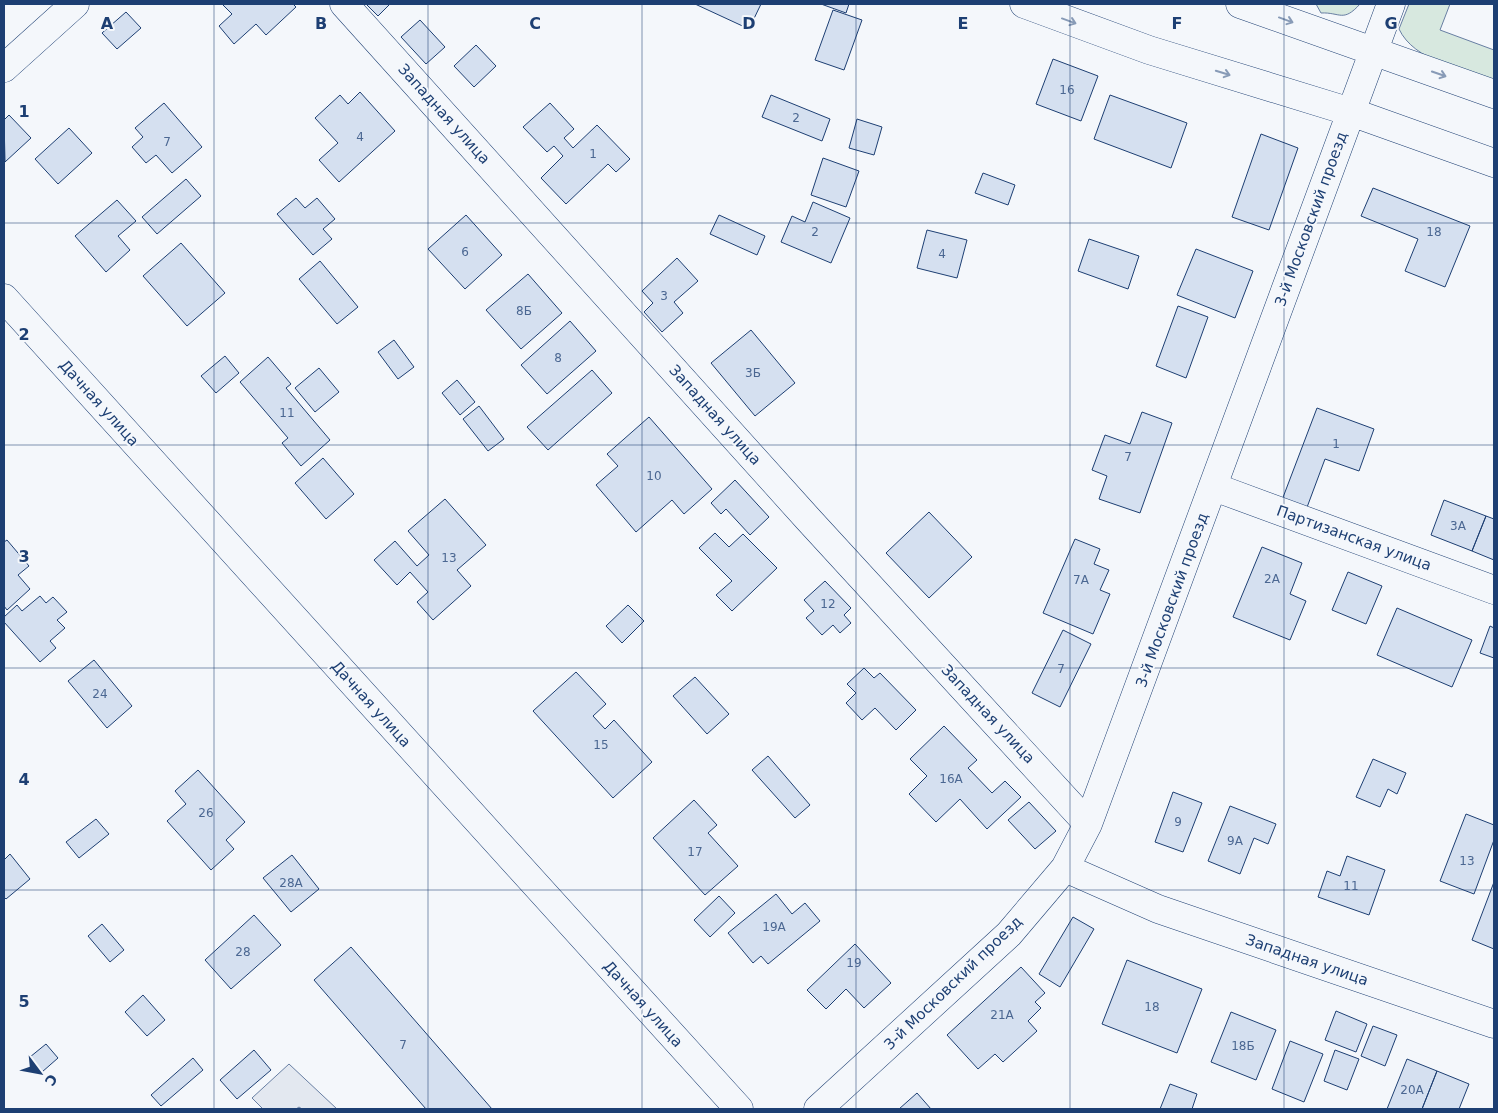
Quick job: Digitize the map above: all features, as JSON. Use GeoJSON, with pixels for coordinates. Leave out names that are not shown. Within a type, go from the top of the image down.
{"type":"FeatureCollection","features":[{"type":"Feature","properties":{"kind":"street"},"geometry":{"type":"LineString","coordinates":[[4,68],[75,4]]}},
{"type":"Feature","properties":{"kind":"street","name":"Западная улица"},"geometry":{"type":"LineString","coordinates":[[344,4],[808,519],[1088,824]]}},
{"type":"Feature","properties":{"kind":"street"},"geometry":{"type":"LineString","coordinates":[[1024,4],[1166,55],[1351,112],[1494,163]]}},
{"type":"Feature","properties":{"kind":"street"},"geometry":{"type":"LineString","coordinates":[[1240,4],[1494,94]]}},
{"type":"Feature","properties":{"kind":"street","name":"3-й Московский проезд"},"geometry":{"type":"LineString","coordinates":[[818,1109],[1009,934],[1065,868],[1088,824],[1214,487],[1390,4]]}},
{"type":"Feature","properties":{"kind":"street","name":"Дачная улица"},"geometry":{"type":"LineString","coordinates":[[4,298],[739,1109]]}},
{"type":"Feature","properties":{"kind":"street","name":"Партизанская улица"},"geometry":{"type":"LineString","coordinates":[[1214,487],[1494,590]]}},
{"type":"Feature","properties":{"kind":"street","name":"Западная улица"},"geometry":{"type":"LineString","coordinates":[[1065,868],[1158,909],[1494,1024]]}},
{"type":"Feature","properties":{"kind":"shaded area"},"geometry":{"type":"Polygon","coordinates":[[[1316,4],[1360,4],[1349,13],[1341,15],[1321,13],[1316,4]]]}},
{"type":"Feature","properties":{"kind":"shaded area"},"geometry":{"type":"Polygon","coordinates":[[[1409,4],[1450,4],[1440,30],[1494,50],[1494,81],[1427,57],[1406,40],[1399,29],[1409,4]]]}},
{"type":"Feature","properties":{"kind":"shaded area"},"geometry":{"type":"Polygon","coordinates":[[[289,1064],[337,1109],[302,1109],[299,1107],[296,1109],[263,1109],[252,1098],[289,1064]]]}},
{"type":"Feature","properties":{"kind":"building"},"geometry":{"type":"Polygon","coordinates":[[[222,4],[293,4],[296,7],[266,35],[256,24],[234,44],[219,26],[232,14],[222,4]]]}},
{"type":"Feature","properties":{"kind":"building"},"geometry":{"type":"Polygon","coordinates":[[[366,4],[390,4],[378,16],[366,4]]]}},
{"type":"Feature","properties":{"kind":"building"},"geometry":{"type":"Polygon","coordinates":[[[695,4],[761,4],[749,29],[695,4]]]}},
{"type":"Feature","properties":{"kind":"building"},"geometry":{"type":"Polygon","coordinates":[[[821,4],[849,4],[846,13],[821,4]]]}},
{"type":"Feature","properties":{"kind":"building"},"geometry":{"type":"Polygon","coordinates":[[[833,10],[862,20],[844,70],[815,60],[833,10]]]}},
{"type":"Feature","properties":{"kind":"building"},"geometry":{"type":"Polygon","coordinates":[[[126,12],[141,28],[117,49],[102,33],[126,12]]]}},
{"type":"Feature","properties":{"kind":"building"},"geometry":{"type":"Polygon","coordinates":[[[420,20],[445,47],[426,64],[401,37],[420,20]]]}},
{"type":"Feature","properties":{"kind":"building"},"geometry":{"type":"Polygon","coordinates":[[[476,45],[496,66],[474,87],[454,66],[476,45]]]}},
{"type":"Feature","properties":{"kind":"building"},"geometry":{"type":"Polygon","coordinates":[[[1053,59],[1098,76],[1081,121],[1036,104],[1053,59]]]}},
{"type":"Feature","properties":{"kind":"building"},"geometry":{"type":"Polygon","coordinates":[[[360,92],[395,131],[339,182],[319,160],[338,143],[315,118],[340,95],[348,104],[360,92]]]}},
{"type":"Feature","properties":{"kind":"building"},"geometry":{"type":"Polygon","coordinates":[[[771,95],[830,119],[822,141],[762,117],[771,95]]]}},
{"type":"Feature","properties":{"kind":"building"},"geometry":{"type":"Polygon","coordinates":[[[1110,95],[1187,123],[1171,168],[1094,139],[1110,95]]]}},
{"type":"Feature","properties":{"kind":"building"},"geometry":{"type":"Polygon","coordinates":[[[164,103],[202,147],[172,173],[156,155],[146,163],[132,147],[143,137],[135,128],[164,103]]]}},
{"type":"Feature","properties":{"kind":"building"},"geometry":{"type":"Polygon","coordinates":[[[550,103],[574,129],[564,138],[573,148],[597,125],[630,159],[616,172],[608,164],[566,204],[541,178],[563,156],[554,146],[547,152],[523,127],[550,103]]]}},
{"type":"Feature","properties":{"kind":"building"},"geometry":{"type":"Polygon","coordinates":[[[9,115],[31,138],[5,162],[4,120],[9,115]]]}},
{"type":"Feature","properties":{"kind":"building"},"geometry":{"type":"Polygon","coordinates":[[[857,119],[882,127],[874,155],[849,148],[857,119]]]}},
{"type":"Feature","properties":{"kind":"building"},"geometry":{"type":"Polygon","coordinates":[[[69,128],[92,153],[58,184],[35,159],[69,128]]]}},
{"type":"Feature","properties":{"kind":"building"},"geometry":{"type":"Polygon","coordinates":[[[1261,134],[1298,148],[1269,230],[1232,217],[1261,134]]]}},
{"type":"Feature","properties":{"kind":"building"},"geometry":{"type":"Polygon","coordinates":[[[823,158],[859,171],[846,207],[811,195],[823,158]]]}},
{"type":"Feature","properties":{"kind":"building"},"geometry":{"type":"Polygon","coordinates":[[[983,173],[1015,185],[1008,205],[975,193],[983,173]]]}},
{"type":"Feature","properties":{"kind":"building"},"geometry":{"type":"Polygon","coordinates":[[[186,179],[201,196],[157,234],[142,217],[186,179]]]}},
{"type":"Feature","properties":{"kind":"building"},"geometry":{"type":"Polygon","coordinates":[[[1373,188],[1470,226],[1445,287],[1405,271],[1418,239],[1361,216],[1373,188]]]}},
{"type":"Feature","properties":{"kind":"building"},"geometry":{"type":"Polygon","coordinates":[[[296,198],[305,208],[317,198],[335,219],[323,229],[332,239],[313,255],[277,214],[296,198]]]}},
{"type":"Feature","properties":{"kind":"building"},"geometry":{"type":"Polygon","coordinates":[[[117,200],[136,221],[118,236],[130,250],[106,272],[75,236],[117,200]]]}},
{"type":"Feature","properties":{"kind":"building"},"geometry":{"type":"Polygon","coordinates":[[[813,202],[850,218],[831,263],[781,242],[792,216],[805,222],[813,202]]]}},
{"type":"Feature","properties":{"kind":"building"},"geometry":{"type":"Polygon","coordinates":[[[466,215],[502,255],[465,289],[428,249],[466,215]]]}},
{"type":"Feature","properties":{"kind":"building"},"geometry":{"type":"Polygon","coordinates":[[[719,215],[765,236],[757,255],[710,234],[719,215]]]}},
{"type":"Feature","properties":{"kind":"building"},"geometry":{"type":"Polygon","coordinates":[[[927,230],[967,240],[957,278],[917,268],[927,230]]]}},
{"type":"Feature","properties":{"kind":"building"},"geometry":{"type":"Polygon","coordinates":[[[1089,239],[1139,256],[1128,289],[1078,271],[1089,239]]]}},
{"type":"Feature","properties":{"kind":"building"},"geometry":{"type":"Polygon","coordinates":[[[181,243],[225,293],[187,326],[143,276],[181,243]]]}},
{"type":"Feature","properties":{"kind":"building"},"geometry":{"type":"Polygon","coordinates":[[[1196,249],[1253,271],[1235,318],[1177,295],[1196,249]]]}},
{"type":"Feature","properties":{"kind":"building"},"geometry":{"type":"Polygon","coordinates":[[[677,258],[698,281],[674,302],[683,313],[662,332],[644,312],[653,303],[642,291],[677,258]]]}},
{"type":"Feature","properties":{"kind":"building"},"geometry":{"type":"Polygon","coordinates":[[[320,261],[358,307],[337,324],[299,279],[320,261]]]}},
{"type":"Feature","properties":{"kind":"building"},"geometry":{"type":"Polygon","coordinates":[[[528,274],[562,313],[521,349],[486,310],[528,274]]]}},
{"type":"Feature","properties":{"kind":"building"},"geometry":{"type":"Polygon","coordinates":[[[1178,306],[1208,317],[1186,378],[1156,366],[1178,306]]]}},
{"type":"Feature","properties":{"kind":"building"},"geometry":{"type":"Polygon","coordinates":[[[570,321],[596,351],[547,394],[521,365],[570,321]]]}},
{"type":"Feature","properties":{"kind":"building"},"geometry":{"type":"Polygon","coordinates":[[[751,330],[795,383],[755,416],[711,363],[751,330]]]}},
{"type":"Feature","properties":{"kind":"building"},"geometry":{"type":"Polygon","coordinates":[[[394,340],[414,367],[398,379],[378,352],[394,340]]]}},
{"type":"Feature","properties":{"kind":"building"},"geometry":{"type":"Polygon","coordinates":[[[225,356],[239,373],[216,393],[201,376],[225,356]]]}},
{"type":"Feature","properties":{"kind":"building"},"geometry":{"type":"Polygon","coordinates":[[[268,357],[291,384],[286,388],[330,440],[301,466],[282,443],[288,438],[240,382],[268,357]]]}},
{"type":"Feature","properties":{"kind":"building"},"geometry":{"type":"Polygon","coordinates":[[[319,368],[339,392],[315,412],[295,388],[319,368]]]}},
{"type":"Feature","properties":{"kind":"building"},"geometry":{"type":"Polygon","coordinates":[[[592,370],[612,393],[548,450],[527,427],[592,370]]]}},
{"type":"Feature","properties":{"kind":"building"},"geometry":{"type":"Polygon","coordinates":[[[457,380],[475,402],[460,415],[442,393],[457,380]]]}},
{"type":"Feature","properties":{"kind":"building"},"geometry":{"type":"Polygon","coordinates":[[[479,406],[504,439],[488,451],[463,419],[479,406]]]}},
{"type":"Feature","properties":{"kind":"building"},"geometry":{"type":"Polygon","coordinates":[[[1317,408],[1374,429],[1359,471],[1325,459],[1306,510],[1282,500],[1317,408]]]}},
{"type":"Feature","properties":{"kind":"building"},"geometry":{"type":"Polygon","coordinates":[[[1142,412],[1172,423],[1140,513],[1099,499],[1107,476],[1092,470],[1105,435],[1130,444],[1142,412]]]}},
{"type":"Feature","properties":{"kind":"building"},"geometry":{"type":"Polygon","coordinates":[[[649,417],[712,489],[684,514],[672,500],[636,532],[596,485],[618,466],[607,454],[649,417]]]}},
{"type":"Feature","properties":{"kind":"building"},"geometry":{"type":"Polygon","coordinates":[[[323,458],[354,494],[326,519],[295,483],[323,458]]]}},
{"type":"Feature","properties":{"kind":"building"},"geometry":{"type":"Polygon","coordinates":[[[735,480],[769,517],[750,535],[726,509],[721,514],[711,503],[735,480]]]}},
{"type":"Feature","properties":{"kind":"building"},"geometry":{"type":"Polygon","coordinates":[[[445,499],[486,545],[457,570],[471,586],[433,620],[417,602],[428,592],[410,572],[397,585],[374,560],[395,541],[417,566],[429,555],[408,531],[445,499]]]}},
{"type":"Feature","properties":{"kind":"building"},"geometry":{"type":"Polygon","coordinates":[[[1444,500],[1486,516],[1472,551],[1431,535],[1444,500]]]}},
{"type":"Feature","properties":{"kind":"building"},"geometry":{"type":"Polygon","coordinates":[[[929,512],[972,557],[929,598],[886,553],[929,512]]]}},
{"type":"Feature","properties":{"kind":"building"},"geometry":{"type":"Polygon","coordinates":[[[1486,516],[1494,519],[1494,560],[1472,551],[1486,516]]]}},
{"type":"Feature","properties":{"kind":"building"},"geometry":{"type":"Polygon","coordinates":[[[715,533],[729,547],[743,534],[777,568],[732,611],[716,595],[732,581],[699,548],[715,533]]]}},
{"type":"Feature","properties":{"kind":"building"},"geometry":{"type":"Polygon","coordinates":[[[1075,539],[1100,549],[1094,564],[1109,570],[1100,590],[1110,594],[1093,634],[1043,613],[1075,539]]]}},
{"type":"Feature","properties":{"kind":"building"},"geometry":{"type":"Polygon","coordinates":[[[7,540],[29,566],[18,575],[30,589],[7,610],[4,606],[4,542],[7,540]]]}},
{"type":"Feature","properties":{"kind":"building"},"geometry":{"type":"Polygon","coordinates":[[[1262,547],[1302,563],[1290,594],[1306,601],[1290,640],[1233,617],[1262,547]]]}},
{"type":"Feature","properties":{"kind":"building"},"geometry":{"type":"Polygon","coordinates":[[[1348,572],[1382,586],[1366,624],[1332,610],[1348,572]]]}},
{"type":"Feature","properties":{"kind":"building"},"geometry":{"type":"Polygon","coordinates":[[[825,581],[851,608],[844,615],[851,623],[840,633],[833,625],[822,635],[806,618],[814,611],[804,600],[825,581]]]}},
{"type":"Feature","properties":{"kind":"building"},"geometry":{"type":"Polygon","coordinates":[[[40,596],[46,603],[53,597],[67,612],[57,620],[65,628],[50,641],[56,648],[40,662],[4,622],[4,617],[17,605],[22,611],[40,596]]]}},
{"type":"Feature","properties":{"kind":"building"},"geometry":{"type":"Polygon","coordinates":[[[628,605],[644,621],[622,643],[606,626],[628,605]]]}},
{"type":"Feature","properties":{"kind":"building"},"geometry":{"type":"Polygon","coordinates":[[[1397,608],[1472,640],[1452,687],[1377,655],[1397,608]]]}},
{"type":"Feature","properties":{"kind":"building"},"geometry":{"type":"Polygon","coordinates":[[[1490,626],[1494,628],[1494,658],[1480,653],[1490,626]]]}},
{"type":"Feature","properties":{"kind":"building"},"geometry":{"type":"Polygon","coordinates":[[[1063,630],[1091,644],[1060,707],[1032,693],[1063,630]]]}},
{"type":"Feature","properties":{"kind":"building"},"geometry":{"type":"Polygon","coordinates":[[[94,660],[132,706],[107,728],[68,681],[94,660]]]}},
{"type":"Feature","properties":{"kind":"building"},"geometry":{"type":"Polygon","coordinates":[[[864,668],[874,678],[880,673],[916,710],[896,730],[875,708],[862,720],[846,703],[856,693],[847,684],[864,668]]]}},
{"type":"Feature","properties":{"kind":"building"},"geometry":{"type":"Polygon","coordinates":[[[576,672],[606,704],[593,716],[605,729],[614,720],[652,762],[613,798],[533,711],[576,672]]]}},
{"type":"Feature","properties":{"kind":"building"},"geometry":{"type":"Polygon","coordinates":[[[695,677],[729,714],[707,734],[673,696],[695,677]]]}},
{"type":"Feature","properties":{"kind":"building"},"geometry":{"type":"Polygon","coordinates":[[[944,726],[977,760],[968,768],[992,793],[1005,781],[1021,797],[987,829],[960,799],[936,822],[909,794],[927,776],[910,759],[944,726]]]}},
{"type":"Feature","properties":{"kind":"building"},"geometry":{"type":"Polygon","coordinates":[[[768,756],[810,805],[795,818],[752,770],[768,756]]]}},
{"type":"Feature","properties":{"kind":"building"},"geometry":{"type":"Polygon","coordinates":[[[1373,759],[1406,773],[1397,794],[1388,789],[1380,807],[1356,797],[1373,759]]]}},
{"type":"Feature","properties":{"kind":"building"},"geometry":{"type":"Polygon","coordinates":[[[198,770],[245,822],[226,840],[234,849],[211,870],[167,821],[186,804],[175,791],[198,770]]]}},
{"type":"Feature","properties":{"kind":"building"},"geometry":{"type":"Polygon","coordinates":[[[1173,792],[1202,803],[1183,852],[1155,842],[1173,792]]]}},
{"type":"Feature","properties":{"kind":"building"},"geometry":{"type":"Polygon","coordinates":[[[694,800],[717,825],[708,833],[738,866],[705,895],[653,838],[694,800]]]}},
{"type":"Feature","properties":{"kind":"building"},"geometry":{"type":"Polygon","coordinates":[[[1029,802],[1056,831],[1035,849],[1008,820],[1029,802]]]}},
{"type":"Feature","properties":{"kind":"building"},"geometry":{"type":"Polygon","coordinates":[[[1230,806],[1276,824],[1268,844],[1254,838],[1240,874],[1208,861],[1230,806]]]}},
{"type":"Feature","properties":{"kind":"building"},"geometry":{"type":"Polygon","coordinates":[[[1466,814],[1494,825],[1494,840],[1474,894],[1440,881],[1466,814]]]}},
{"type":"Feature","properties":{"kind":"building"},"geometry":{"type":"Polygon","coordinates":[[[96,819],[109,834],[79,858],[66,842],[96,819]]]}},
{"type":"Feature","properties":{"kind":"building"},"geometry":{"type":"Polygon","coordinates":[[[10,854],[30,879],[6,899],[4,897],[4,860],[10,854]]]}},
{"type":"Feature","properties":{"kind":"building"},"geometry":{"type":"Polygon","coordinates":[[[292,855],[319,889],[291,912],[263,878],[292,855]]]}},
{"type":"Feature","properties":{"kind":"building"},"geometry":{"type":"Polygon","coordinates":[[[1347,856],[1385,870],[1369,915],[1318,897],[1327,871],[1340,876],[1347,856]]]}},
{"type":"Feature","properties":{"kind":"building"},"geometry":{"type":"Polygon","coordinates":[[[1494,882],[1494,949],[1472,940],[1494,882]]]}},
{"type":"Feature","properties":{"kind":"building"},"geometry":{"type":"Polygon","coordinates":[[[776,894],[792,914],[805,903],[820,921],[768,964],[761,956],[753,963],[728,933],[776,894]]]}},
{"type":"Feature","properties":{"kind":"building"},"geometry":{"type":"Polygon","coordinates":[[[719,896],[735,913],[710,937],[694,920],[719,896]]]}},
{"type":"Feature","properties":{"kind":"building"},"geometry":{"type":"Polygon","coordinates":[[[254,915],[281,945],[231,989],[205,960],[254,915]]]}},
{"type":"Feature","properties":{"kind":"building"},"geometry":{"type":"Polygon","coordinates":[[[1073,917],[1094,929],[1060,987],[1039,974],[1073,917]]]}},
{"type":"Feature","properties":{"kind":"building"},"geometry":{"type":"Polygon","coordinates":[[[102,924],[124,950],[110,962],[88,936],[102,924]]]}},
{"type":"Feature","properties":{"kind":"building"},"geometry":{"type":"Polygon","coordinates":[[[855,944],[891,983],[864,1008],[846,989],[826,1009],[807,990],[855,944]]]}},
{"type":"Feature","properties":{"kind":"building"},"geometry":{"type":"Polygon","coordinates":[[[351,947],[492,1109],[426,1109],[314,980],[351,947]]]}},
{"type":"Feature","properties":{"kind":"building"},"geometry":{"type":"Polygon","coordinates":[[[1127,960],[1202,989],[1177,1053],[1102,1024],[1127,960]]]}},
{"type":"Feature","properties":{"kind":"building"},"geometry":{"type":"Polygon","coordinates":[[[1021,967],[1045,993],[1035,1002],[1041,1008],[1028,1021],[1037,1031],[1003,1062],[995,1054],[978,1069],[947,1035],[1021,967]]]}},
{"type":"Feature","properties":{"kind":"building"},"geometry":{"type":"Polygon","coordinates":[[[143,995],[165,1020],[147,1036],[125,1012],[143,995]]]}},
{"type":"Feature","properties":{"kind":"building"},"geometry":{"type":"Polygon","coordinates":[[[1336,1011],[1367,1024],[1356,1052],[1325,1040],[1336,1011]]]}},
{"type":"Feature","properties":{"kind":"building"},"geometry":{"type":"Polygon","coordinates":[[[1231,1012],[1276,1030],[1256,1080],[1211,1062],[1231,1012]]]}},
{"type":"Feature","properties":{"kind":"building"},"geometry":{"type":"Polygon","coordinates":[[[1373,1026],[1397,1035],[1385,1066],[1361,1056],[1373,1026]]]}},
{"type":"Feature","properties":{"kind":"building"},"geometry":{"type":"Polygon","coordinates":[[[1290,1041],[1323,1054],[1304,1102],[1272,1089],[1290,1041]]]}},
{"type":"Feature","properties":{"kind":"building"},"geometry":{"type":"Polygon","coordinates":[[[46,1044],[58,1058],[42,1072],[30,1057],[46,1044]]]}},
{"type":"Feature","properties":{"kind":"building"},"geometry":{"type":"Polygon","coordinates":[[[254,1050],[271,1070],[237,1099],[220,1080],[254,1050]]]}},
{"type":"Feature","properties":{"kind":"building"},"geometry":{"type":"Polygon","coordinates":[[[1335,1050],[1359,1059],[1347,1090],[1324,1081],[1335,1050]]]}},
{"type":"Feature","properties":{"kind":"building"},"geometry":{"type":"Polygon","coordinates":[[[193,1058],[203,1070],[161,1106],[151,1095],[193,1058]]]}},
{"type":"Feature","properties":{"kind":"building"},"geometry":{"type":"Polygon","coordinates":[[[1407,1059],[1437,1071],[1422,1109],[1387,1109],[1407,1059]]]}},
{"type":"Feature","properties":{"kind":"building"},"geometry":{"type":"Polygon","coordinates":[[[1437,1071],[1469,1084],[1459,1109],[1422,1109],[1437,1071]]]}},
{"type":"Feature","properties":{"kind":"building"},"geometry":{"type":"Polygon","coordinates":[[[1170,1084],[1197,1094],[1192,1109],[1160,1109],[1170,1084]]]}},
{"type":"Feature","properties":{"kind":"building"},"geometry":{"type":"Polygon","coordinates":[[[917,1093],[931,1109],[899,1109],[917,1093]]]}}]}
